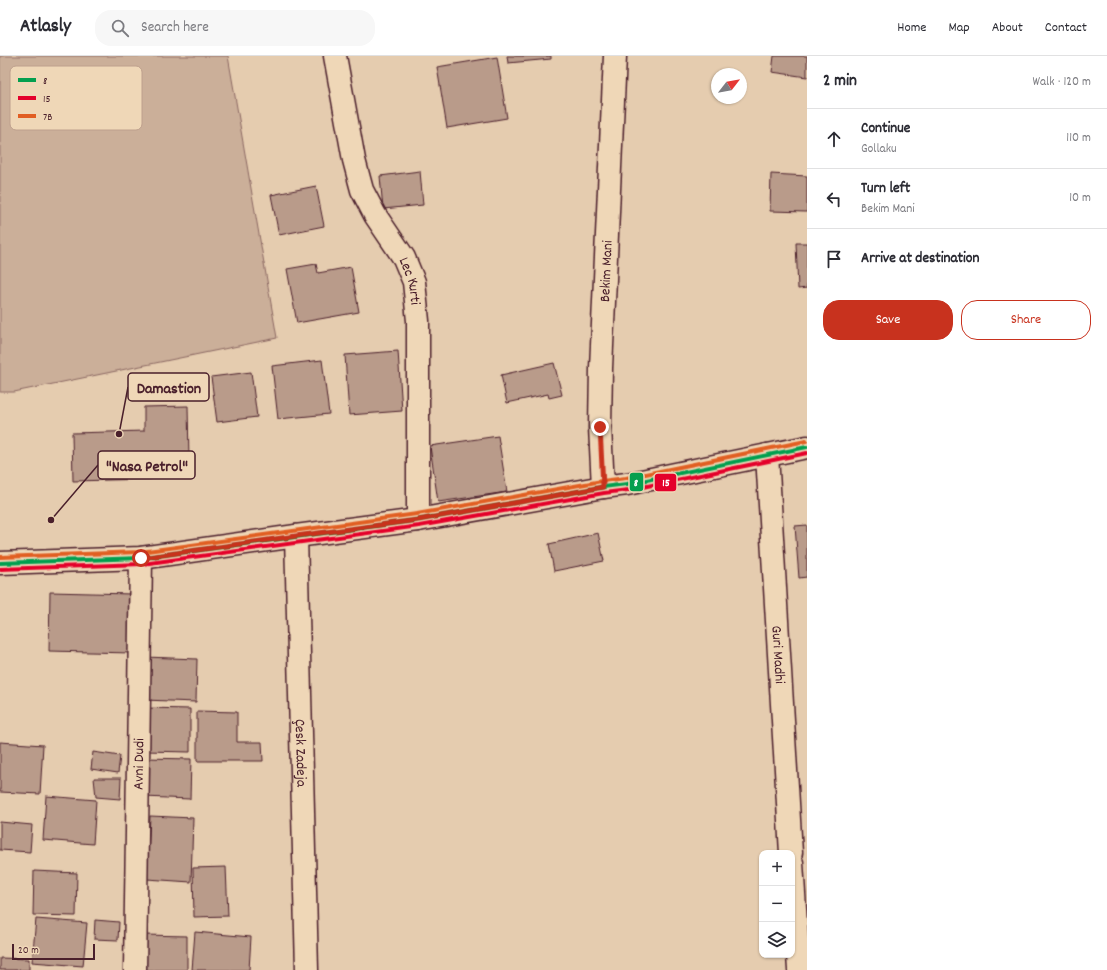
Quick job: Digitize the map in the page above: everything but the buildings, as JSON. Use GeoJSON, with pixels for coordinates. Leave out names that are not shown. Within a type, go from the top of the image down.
{"type":"FeatureCollection","features":[{"type":"Feature","properties":{"kind":"street","name":"Lec Kurti"},"geometry":{"type":"LineString","coordinates":[[335,56],[354,160],[362,190],[375,215],[404,258],[414,282],[418,321],[418,520]]}},
{"type":"Feature","properties":{"kind":"street","name":"Bekim Mani"},"geometry":{"type":"LineString","coordinates":[[603,487],[600,427],[601,368],[616,56]]}},
{"type":"Feature","properties":{"kind":"street"},"geometry":{"type":"LineString","coordinates":[[0,563],[141,558],[418,520],[627,484],[807,447]]}},
{"type":"Feature","properties":{"kind":"street","name":"Guri Madhi"},"geometry":{"type":"LineString","coordinates":[[767,456],[791,850]]}},
{"type":"Feature","properties":{"kind":"street","name":"Çesk Zadeja"},"geometry":{"type":"LineString","coordinates":[[296,536],[307,970]]}},
{"type":"Feature","properties":{"kind":"street","name":"Avni Dudi"},"geometry":{"type":"LineString","coordinates":[[135,970],[141,558]]}},
{"type":"Feature","properties":{"kind":"street"},"geometry":{"type":"LineString","coordinates":[[794,886],[799,970]]}},
{"type":"Feature","properties":{"kind":"shaded area"},"geometry":{"type":"Polygon","coordinates":[[[0,56],[228,56],[277,338],[14,392],[0,392],[0,56]]]}},
{"type":"Feature","properties":{"kind":"transit line","name":"7B"},"geometry":{"type":"LineString","coordinates":[[0,557],[140,552],[417,514],[626,478],[806,441]]}},
{"type":"Feature","properties":{"kind":"transit line","name":"8"},"geometry":{"type":"LineString","coordinates":[[0,563],[141,558],[418,520],[627,484],[807,447]]}},
{"type":"Feature","properties":{"kind":"transit line","name":"15"},"geometry":{"type":"LineString","coordinates":[[0,569],[142,564],[419,526],[628,490],[807,453]]}},
{"type":"Feature","properties":{"kind":"place","name":"Damastion"},"geometry":{"type":"Point","coordinates":[119,434]}},
{"type":"Feature","properties":{"kind":"place","name":"\"Nasa Petrol\""},"geometry":{"type":"Point","coordinates":[51,520]}},
{"type":"Feature","properties":{"kind":"route"},"geometry":{"type":"LineString","coordinates":[[141,558],[418,520],[603,487],[600,427]]}}]}
